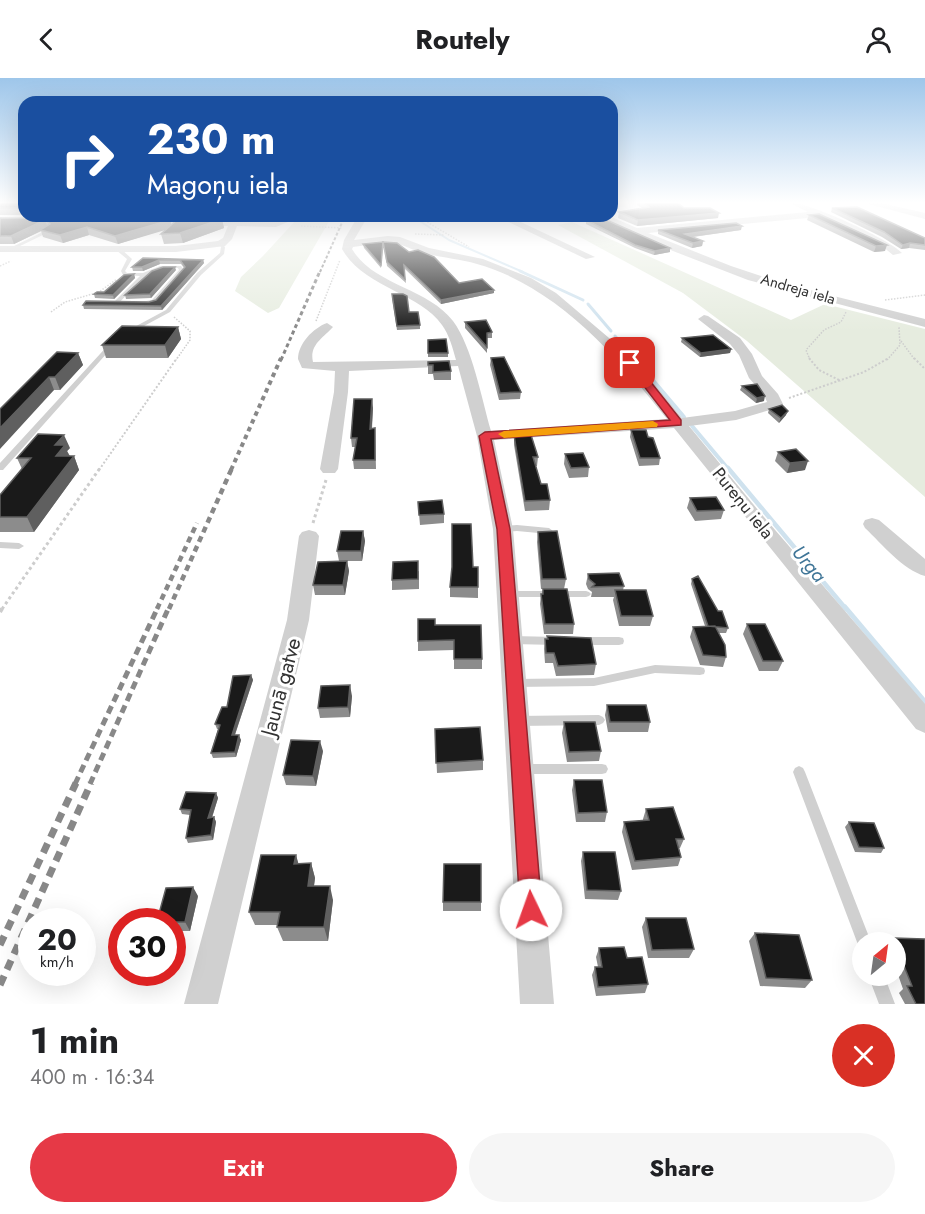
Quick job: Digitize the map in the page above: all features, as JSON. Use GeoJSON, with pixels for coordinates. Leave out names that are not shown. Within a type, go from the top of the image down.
{"type":"FeatureCollection","features":[{"type":"Feature","properties":{"kind":"street"},"geometry":{"type":"LineString","coordinates":[[29,247],[35,245]]}},
{"type":"Feature","properties":{"kind":"street"},"geometry":{"type":"LineString","coordinates":[[120,246],[125,245]]}},
{"type":"Feature","properties":{"kind":"street"},"geometry":{"type":"LineString","coordinates":[[0,249],[120,246],[176,249],[210,245]]}},
{"type":"Feature","properties":{"kind":"street","name":"Pureņu iela"},"geometry":{"type":"LineString","coordinates":[[348,246],[352,245]]}},
{"type":"Feature","properties":{"kind":"street","name":"Pureņu iela"},"geometry":{"type":"LineString","coordinates":[[412,245],[426,251],[479,261],[514,274],[546,291],[574,302],[568,309],[579,321],[630,363],[925,722]]}},
{"type":"Feature","properties":{"kind":"street"},"geometry":{"type":"LineString","coordinates":[[564,245],[590,257]]}},
{"type":"Feature","properties":{"kind":"street","name":"Andreja iela"},"geometry":{"type":"LineString","coordinates":[[669,245],[704,261],[803,293],[897,314],[925,323]]}},
{"type":"Feature","properties":{"kind":"street"},"geometry":{"type":"LineString","coordinates":[[886,245],[897,253]]}},
{"type":"Feature","properties":{"kind":"street"},"geometry":{"type":"LineString","coordinates":[[348,246],[351,256],[369,272],[440,315],[455,334],[485,436],[503,529],[509,594],[537,1004]]}},
{"type":"Feature","properties":{"kind":"street"},"geometry":{"type":"LineString","coordinates":[[485,436],[677,423],[736,415],[776,404],[771,394],[756,378],[745,354],[735,341],[704,319]]}},
{"type":"Feature","properties":{"kind":"street"},"geometry":{"type":"LineString","coordinates":[[327,327],[311,340],[304,356],[307,365],[342,367],[464,363]]}},
{"type":"Feature","properties":{"kind":"street"},"geometry":{"type":"LineString","coordinates":[[329,469],[341,392],[342,367]]}},
{"type":"Feature","properties":{"kind":"street"},"geometry":{"type":"LineString","coordinates":[[872,524],[925,569]]}},
{"type":"Feature","properties":{"kind":"street","name":"Jaunā gatve"},"geometry":{"type":"LineString","coordinates":[[201,1004],[298,620],[309,536]]}},
{"type":"Feature","properties":{"kind":"lane"},"geometry":{"type":"LineString","coordinates":[[14,248],[20,245]]}},
{"type":"Feature","properties":{"kind":"lane"},"geometry":{"type":"LineString","coordinates":[[0,468],[106,348],[120,337],[158,317],[171,306],[199,274],[222,253],[222,245]]}},
{"type":"Feature","properties":{"kind":"lane"},"geometry":{"type":"LineString","coordinates":[[120,246],[130,259],[124,273],[144,275]]}},
{"type":"Feature","properties":{"kind":"lane"},"geometry":{"type":"LineString","coordinates":[[148,303],[154,300],[182,270],[179,267],[160,266],[144,275],[115,303],[148,303],[160,303]]}},
{"type":"Feature","properties":{"kind":"lane"},"geometry":{"type":"LineString","coordinates":[[503,529],[549,531]]}},
{"type":"Feature","properties":{"kind":"lane"},"geometry":{"type":"LineString","coordinates":[[0,544],[19,546]]}},
{"type":"Feature","properties":{"kind":"lane"},"geometry":{"type":"LineString","coordinates":[[509,594],[586,594]]}},
{"type":"Feature","properties":{"kind":"lane"},"geometry":{"type":"LineString","coordinates":[[512,640],[619,641]]}},
{"type":"Feature","properties":{"kind":"lane"},"geometry":{"type":"LineString","coordinates":[[515,683],[594,682],[655,669],[700,671]]}},
{"type":"Feature","properties":{"kind":"lane"},"geometry":{"type":"LineString","coordinates":[[517,721],[599,720]]}},
{"type":"Feature","properties":{"kind":"lane"},"geometry":{"type":"LineString","coordinates":[[522,768],[602,769]]}},
{"type":"Feature","properties":{"kind":"lane"},"geometry":{"type":"LineString","coordinates":[[800,772],[860,932]]}},
{"type":"Feature","properties":{"kind":"lane"},"geometry":{"type":"LineString","coordinates":[[880,986],[887,1004]]}},
{"type":"Feature","properties":{"kind":"path"},"geometry":{"type":"LineString","coordinates":[[311,340],[311,332],[348,246]]}},
{"type":"Feature","properties":{"kind":"path"},"geometry":{"type":"LineString","coordinates":[[51,312],[64,301],[92,295],[106,289],[124,273]]}},
{"type":"Feature","properties":{"kind":"path"},"geometry":{"type":"LineString","coordinates":[[841,381],[819,370],[807,359],[806,350],[815,342],[821,330],[828,325],[841,322],[847,306],[925,295]]}},
{"type":"Feature","properties":{"kind":"path"},"geometry":{"type":"LineString","coordinates":[[0,612],[190,340],[190,331],[174,318],[171,306]]}},
{"type":"Feature","properties":{"kind":"path"},"geometry":{"type":"LineString","coordinates":[[776,404],[817,387],[841,381],[885,362],[896,352],[900,341],[897,314]]}},
{"type":"Feature","properties":{"kind":"path"},"geometry":{"type":"LineString","coordinates":[[900,341],[919,365],[925,369]]}},
{"type":"Feature","properties":{"kind":"path"},"geometry":{"type":"LineString","coordinates":[[309,536],[329,469]]}},
{"type":"Feature","properties":{"kind":"shaded area"},"geometry":{"type":"Polygon","coordinates":[[[273,245],[315,245],[279,308],[268,313],[235,291],[241,277],[273,245]]]}},
{"type":"Feature","properties":{"kind":"shaded area"},"geometry":{"type":"Polygon","coordinates":[[[595,245],[624,245],[791,320],[825,304],[925,329],[925,497],[747,341],[683,293],[595,245]]]}},
{"type":"Feature","properties":{"kind":"building"},"geometry":{"type":"Polygon","coordinates":[[[364,245],[383,245],[381,265],[364,245]]]}},
{"type":"Feature","properties":{"kind":"building"},"geometry":{"type":"Polygon","coordinates":[[[384,245],[400,245],[409,252],[418,250],[434,257],[459,283],[482,279],[494,290],[441,300],[404,265],[405,279],[387,262],[384,245]]]}},
{"type":"Feature","properties":{"kind":"building"},"geometry":{"type":"Polygon","coordinates":[[[636,245],[664,245],[670,248],[655,251],[636,245]]]}},
{"type":"Feature","properties":{"kind":"building"},"geometry":{"type":"Polygon","coordinates":[[[143,258],[203,260],[161,306],[83,305],[86,301],[149,302],[156,300],[185,267],[180,260],[159,260],[142,267],[132,267],[143,258]]]}},
{"type":"Feature","properties":{"kind":"building"},"geometry":{"type":"Polygon","coordinates":[[[163,267],[175,267],[150,294],[125,295],[152,271],[163,267]]]}},
{"type":"Feature","properties":{"kind":"building"},"geometry":{"type":"Polygon","coordinates":[[[134,274],[113,295],[94,294],[104,292],[124,275],[134,274]]]}},
{"type":"Feature","properties":{"kind":"building"},"geometry":{"type":"Polygon","coordinates":[[[392,294],[407,296],[409,312],[418,312],[420,325],[397,326],[392,294]]]}},
{"type":"Feature","properties":{"kind":"building"},"geometry":{"type":"Polygon","coordinates":[[[486,320],[492,332],[487,333],[487,347],[465,322],[486,320]]]}},
{"type":"Feature","properties":{"kind":"building"},"geometry":{"type":"Polygon","coordinates":[[[122,326],[178,327],[165,345],[102,345],[122,326]]]}},
{"type":"Feature","properties":{"kind":"building"},"geometry":{"type":"Polygon","coordinates":[[[713,335],[731,349],[701,353],[682,338],[713,335]]]}},
{"type":"Feature","properties":{"kind":"building"},"geometry":{"type":"Polygon","coordinates":[[[446,339],[448,353],[428,353],[428,340],[446,339]]]}},
{"type":"Feature","properties":{"kind":"building"},"geometry":{"type":"Polygon","coordinates":[[[57,352],[78,353],[55,377],[49,377],[0,428],[0,409],[57,352]]]}},
{"type":"Feature","properties":{"kind":"building"},"geometry":{"type":"Polygon","coordinates":[[[504,357],[521,392],[500,393],[491,358],[504,357]]]}},
{"type":"Feature","properties":{"kind":"building"},"geometry":{"type":"Polygon","coordinates":[[[449,361],[451,371],[433,372],[433,365],[428,365],[428,362],[449,361]]]}},
{"type":"Feature","properties":{"kind":"building"},"geometry":{"type":"Polygon","coordinates":[[[757,384],[765,396],[757,398],[742,386],[757,384]]]}},
{"type":"Feature","properties":{"kind":"building"},"geometry":{"type":"Polygon","coordinates":[[[354,399],[372,399],[370,429],[375,428],[375,460],[353,460],[357,438],[351,438],[354,399]]]}},
{"type":"Feature","properties":{"kind":"building"},"geometry":{"type":"Polygon","coordinates":[[[782,405],[788,411],[781,418],[769,409],[782,405]]]}},
{"type":"Feature","properties":{"kind":"building"},"geometry":{"type":"Polygon","coordinates":[[[631,430],[646,430],[648,437],[653,438],[660,458],[640,458],[631,430]]]}},
{"type":"Feature","properties":{"kind":"building"},"geometry":{"type":"Polygon","coordinates":[[[38,434],[64,435],[55,445],[65,445],[56,456],[74,456],[27,517],[0,517],[0,495],[31,458],[17,458],[38,434]]]}},
{"type":"Feature","properties":{"kind":"building"},"geometry":{"type":"Polygon","coordinates":[[[514,435],[531,435],[538,457],[533,457],[541,484],[547,484],[550,500],[525,501],[514,435]]]}},
{"type":"Feature","properties":{"kind":"building"},"geometry":{"type":"Polygon","coordinates":[[[796,449],[808,461],[790,463],[778,452],[796,449]]]}},
{"type":"Feature","properties":{"kind":"building"},"geometry":{"type":"Polygon","coordinates":[[[583,453],[589,467],[571,468],[565,454],[583,453]]]}},
{"type":"Feature","properties":{"kind":"building"},"geometry":{"type":"Polygon","coordinates":[[[716,497],[724,510],[697,511],[690,498],[716,497]]]}},
{"type":"Feature","properties":{"kind":"building"},"geometry":{"type":"Polygon","coordinates":[[[442,500],[444,514],[419,515],[418,502],[442,500]]]}},
{"type":"Feature","properties":{"kind":"building"},"geometry":{"type":"Polygon","coordinates":[[[452,524],[471,524],[473,567],[478,567],[478,587],[450,587],[452,524]]]}},
{"type":"Feature","properties":{"kind":"building"},"geometry":{"type":"Polygon","coordinates":[[[341,531],[363,531],[361,551],[337,551],[341,531]]]}},
{"type":"Feature","properties":{"kind":"building"},"geometry":{"type":"Polygon","coordinates":[[[557,531],[566,579],[542,579],[538,532],[557,531]]]}},
{"type":"Feature","properties":{"kind":"building"},"geometry":{"type":"Polygon","coordinates":[[[347,561],[343,585],[313,585],[318,562],[347,561]]]}},
{"type":"Feature","properties":{"kind":"building"},"geometry":{"type":"Polygon","coordinates":[[[418,561],[418,579],[392,580],[393,562],[418,561]]]}},
{"type":"Feature","properties":{"kind":"building"},"geometry":{"type":"Polygon","coordinates":[[[619,573],[624,586],[592,587],[595,584],[589,579],[588,574],[619,573]]]}},
{"type":"Feature","properties":{"kind":"building"},"geometry":{"type":"Polygon","coordinates":[[[698,576],[718,611],[722,611],[728,628],[708,626],[692,579],[698,576]]]}},
{"type":"Feature","properties":{"kind":"building"},"geometry":{"type":"Polygon","coordinates":[[[543,589],[567,589],[574,624],[545,624],[541,594],[543,594],[543,589]]]}},
{"type":"Feature","properties":{"kind":"building"},"geometry":{"type":"Polygon","coordinates":[[[615,590],[646,590],[653,616],[621,616],[615,590]]]}},
{"type":"Feature","properties":{"kind":"building"},"geometry":{"type":"Polygon","coordinates":[[[418,619],[435,619],[435,625],[481,625],[482,659],[454,659],[454,640],[418,641],[418,619]]]}},
{"type":"Feature","properties":{"kind":"building"},"geometry":{"type":"Polygon","coordinates":[[[747,624],[765,624],[783,661],[763,661],[747,624]]]}},
{"type":"Feature","properties":{"kind":"building"},"geometry":{"type":"Polygon","coordinates":[[[715,626],[725,645],[726,657],[703,655],[693,627],[715,626]]]}},
{"type":"Feature","properties":{"kind":"building"},"geometry":{"type":"Polygon","coordinates":[[[547,636],[591,638],[596,664],[558,666],[554,653],[546,653],[545,639],[548,639],[547,636]]]}},
{"type":"Feature","properties":{"kind":"building"},"geometry":{"type":"Polygon","coordinates":[[[251,675],[232,735],[239,735],[235,752],[211,753],[220,725],[215,724],[222,707],[227,707],[233,676],[251,675]]]}},
{"type":"Feature","properties":{"kind":"building"},"geometry":{"type":"Polygon","coordinates":[[[350,685],[348,707],[318,708],[321,686],[350,685]]]}},
{"type":"Feature","properties":{"kind":"building"},"geometry":{"type":"Polygon","coordinates":[[[607,705],[646,705],[650,722],[610,722],[607,705]]]}},
{"type":"Feature","properties":{"kind":"building"},"geometry":{"type":"Polygon","coordinates":[[[564,722],[595,722],[601,751],[569,752],[564,722]]]}},
{"type":"Feature","properties":{"kind":"building"},"geometry":{"type":"Polygon","coordinates":[[[480,727],[483,760],[436,763],[435,729],[480,727]]]}},
{"type":"Feature","properties":{"kind":"building"},"geometry":{"type":"Polygon","coordinates":[[[291,740],[320,741],[313,776],[283,775],[291,740]]]}},
{"type":"Feature","properties":{"kind":"building"},"geometry":{"type":"Polygon","coordinates":[[[574,780],[602,780],[607,812],[578,813],[574,780]]]}},
{"type":"Feature","properties":{"kind":"building"},"geometry":{"type":"Polygon","coordinates":[[[186,792],[216,793],[208,818],[214,817],[211,835],[186,838],[191,810],[180,809],[186,792]]]}},
{"type":"Feature","properties":{"kind":"building"},"geometry":{"type":"Polygon","coordinates":[[[673,807],[684,839],[676,839],[681,857],[635,861],[624,822],[649,820],[646,809],[673,807]]]}},
{"type":"Feature","properties":{"kind":"building"},"geometry":{"type":"Polygon","coordinates":[[[849,822],[874,823],[884,848],[859,847],[849,822]]]}},
{"type":"Feature","properties":{"kind":"building"},"geometry":{"type":"Polygon","coordinates":[[[583,852],[615,852],[621,891],[587,890],[583,852]]]}},
{"type":"Feature","properties":{"kind":"building"},"geometry":{"type":"Polygon","coordinates":[[[261,855],[296,855],[294,864],[311,863],[308,886],[330,886],[324,927],[277,927],[280,912],[249,912],[261,855]]]}},
{"type":"Feature","properties":{"kind":"building"},"geometry":{"type":"Polygon","coordinates":[[[444,864],[481,864],[481,902],[443,902],[444,864]]]}},
{"type":"Feature","properties":{"kind":"building"},"geometry":{"type":"Polygon","coordinates":[[[193,887],[186,918],[186,908],[161,908],[166,888],[193,887]]]}},
{"type":"Feature","properties":{"kind":"building"},"geometry":{"type":"Polygon","coordinates":[[[646,918],[686,918],[694,949],[652,950],[646,918]]]}},
{"type":"Feature","properties":{"kind":"building"},"geometry":{"type":"Polygon","coordinates":[[[755,933],[799,935],[812,980],[766,978],[755,933]]]}},
{"type":"Feature","properties":{"kind":"building"},"geometry":{"type":"Polygon","coordinates":[[[906,938],[925,939],[925,1004],[916,1004],[907,986],[912,986],[906,971],[906,938]]]}},
{"type":"Feature","properties":{"kind":"building"},"geometry":{"type":"Polygon","coordinates":[[[624,947],[627,958],[642,957],[648,984],[598,987],[595,967],[602,967],[599,948],[624,947]]]}},
{"type":"Feature","properties":{"kind":"waterway","name":"Urga"},"geometry":{"type":"LineString","coordinates":[[461,245],[523,272]]}},
{"type":"Feature","properties":{"kind":"waterway","name":"Urga"},"geometry":{"type":"LineString","coordinates":[[520,271],[583,300]]}},
{"type":"Feature","properties":{"kind":"waterway","name":"Urga"},"geometry":{"type":"LineString","coordinates":[[588,304],[611,331]]}},
{"type":"Feature","properties":{"kind":"waterway","name":"Urga"},"geometry":{"type":"LineString","coordinates":[[615,336],[635,360]]}},
{"type":"Feature","properties":{"kind":"waterway","name":"Urga"},"geometry":{"type":"LineString","coordinates":[[634,358],[684,417]]}},
{"type":"Feature","properties":{"kind":"waterway","name":"Urga"},"geometry":{"type":"LineString","coordinates":[[692,426],[729,470]]}},
{"type":"Feature","properties":{"kind":"waterway","name":"Urga"},"geometry":{"type":"LineString","coordinates":[[728,468],[846,609]]}},
{"type":"Feature","properties":{"kind":"waterway","name":"Urga"},"geometry":{"type":"LineString","coordinates":[[845,607],[925,702]]}},
{"type":"Feature","properties":{"kind":"railway"},"geometry":{"type":"LineString","coordinates":[[320,272],[332,245]]}},
{"type":"Feature","properties":{"kind":"railway"},"geometry":{"type":"LineString","coordinates":[[281,360],[320,271]]}},
{"type":"Feature","properties":{"kind":"railway"},"geometry":{"type":"LineString","coordinates":[[231,470],[281,358]]}},
{"type":"Feature","properties":{"kind":"railway"},"geometry":{"type":"LineString","coordinates":[[169,609],[232,468]]}},
{"type":"Feature","properties":{"kind":"railway"},"geometry":{"type":"LineString","coordinates":[[157,609],[197,523]]}},
{"type":"Feature","properties":{"kind":"railway"},"geometry":{"type":"LineString","coordinates":[[75,784],[158,607]]}},
{"type":"Feature","properties":{"kind":"railway"},"geometry":{"type":"LineString","coordinates":[[90,784],[169,607]]}},
{"type":"Feature","properties":{"kind":"railway"},"geometry":{"type":"LineString","coordinates":[[0,945],[76,783]]}},
{"type":"Feature","properties":{"kind":"railway"},"geometry":{"type":"LineString","coordinates":[[0,985],[91,783]]}},
{"type":"Feature","properties":{"kind":"slow traffic"},"geometry":{"type":"LineString","coordinates":[[504,434],[653,424]]}},
{"type":"Feature","properties":{"kind":"route"},"geometry":{"type":"LineString","coordinates":[[531,910],[503,529],[485,436],[677,423],[630,363]]}}]}
